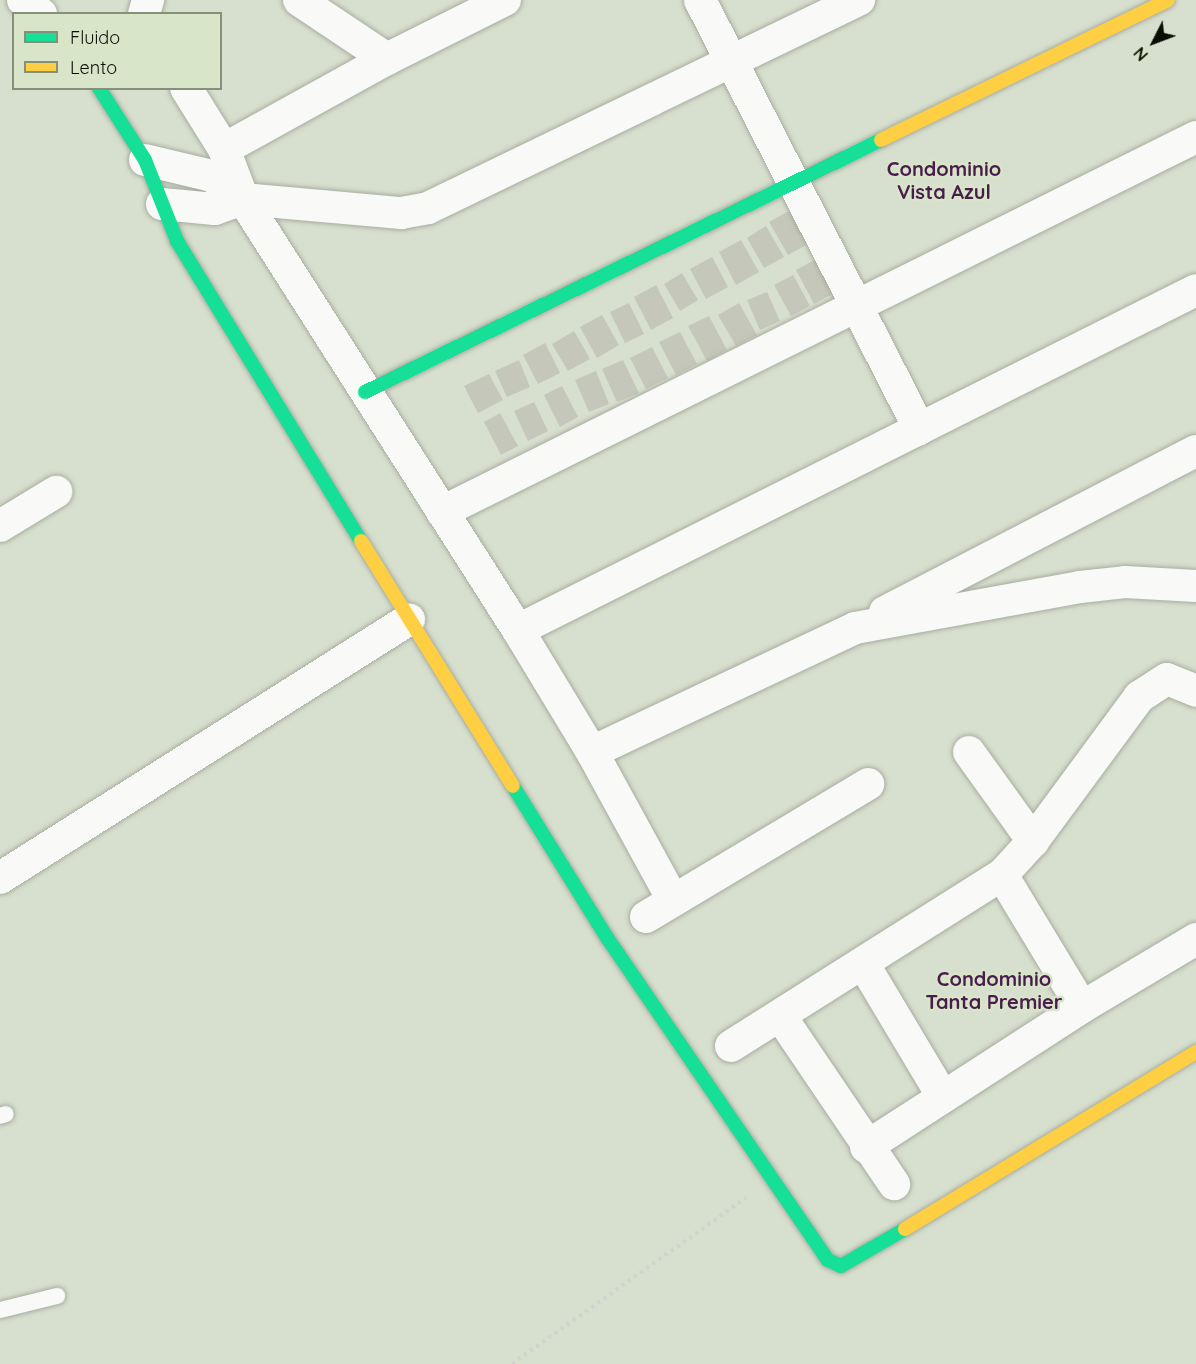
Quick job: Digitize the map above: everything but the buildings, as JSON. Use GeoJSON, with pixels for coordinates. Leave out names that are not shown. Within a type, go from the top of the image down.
{"type":"FeatureCollection","features":[{"type":"Feature","properties":{"kind":"street"},"geometry":{"type":"LineString","coordinates":[[23,0],[38,12]]}},
{"type":"Feature","properties":{"kind":"street"},"geometry":{"type":"LineString","coordinates":[[299,0],[387,59]]}},
{"type":"Feature","properties":{"kind":"street"},"geometry":{"type":"LineString","coordinates":[[224,149],[387,59],[505,0]]}},
{"type":"Feature","properties":{"kind":"street"},"geometry":{"type":"LineString","coordinates":[[700,0],[920,429]]}},
{"type":"Feature","properties":{"kind":"street"},"geometry":{"type":"LineString","coordinates":[[162,204],[215,209],[243,199],[400,213],[428,208],[733,63],[859,0]]}},
{"type":"Feature","properties":{"kind":"street"},"geometry":{"type":"LineString","coordinates":[[366,392],[1168,0]]}},
{"type":"Feature","properties":{"kind":"street"},"geometry":{"type":"LineString","coordinates":[[100,90],[145,160],[177,241],[409,620],[683,1052],[816,1248],[834,1265],[841,1266],[854,1260],[1196,1052]]}},
{"type":"Feature","properties":{"kind":"street"},"geometry":{"type":"LineString","coordinates":[[187,90],[224,149],[243,199],[518,630],[592,752],[673,900]]}},
{"type":"Feature","properties":{"kind":"street"},"geometry":{"type":"LineString","coordinates":[[442,512],[1196,137]]}},
{"type":"Feature","properties":{"kind":"street"},"geometry":{"type":"LineString","coordinates":[[145,160],[212,176],[243,199]]}},
{"type":"Feature","properties":{"kind":"street"},"geometry":{"type":"LineString","coordinates":[[518,630],[1196,290]]}},
{"type":"Feature","properties":{"kind":"street"},"geometry":{"type":"LineString","coordinates":[[592,752],[855,628],[1196,451]]}},
{"type":"Feature","properties":{"kind":"street"},"geometry":{"type":"LineString","coordinates":[[0,526],[56,492]]}},
{"type":"Feature","properties":{"kind":"street"},"geometry":{"type":"LineString","coordinates":[[855,628],[1080,587],[1125,582],[1196,586]]}},
{"type":"Feature","properties":{"kind":"street"},"geometry":{"type":"LineString","coordinates":[[0,878],[409,620]]}},
{"type":"Feature","properties":{"kind":"street"},"geometry":{"type":"LineString","coordinates":[[730,1046],[864,965],[1002,875],[1033,841],[1139,697],[1167,679],[1196,691]]}},
{"type":"Feature","properties":{"kind":"street"},"geometry":{"type":"LineString","coordinates":[[969,752],[1033,841]]}},
{"type":"Feature","properties":{"kind":"street"},"geometry":{"type":"LineString","coordinates":[[646,917],[868,784]]}},
{"type":"Feature","properties":{"kind":"street"},"geometry":{"type":"LineString","coordinates":[[1002,875],[1082,1007]]}},
{"type":"Feature","properties":{"kind":"street"},"geometry":{"type":"LineString","coordinates":[[866,1147],[1082,1007],[1196,939]]}},
{"type":"Feature","properties":{"kind":"street"},"geometry":{"type":"LineString","coordinates":[[864,965],[943,1097]]}},
{"type":"Feature","properties":{"kind":"street"},"geometry":{"type":"LineString","coordinates":[[781,1017],[866,1147],[894,1184]]}},
{"type":"Feature","properties":{"kind":"lane"},"geometry":{"type":"LineString","coordinates":[[0,1310],[57,1296]]}},
{"type":"Feature","properties":{"kind":"path"},"geometry":{"type":"LineString","coordinates":[[512,1364],[746,1198]]}},
{"type":"Feature","properties":{"kind":"traffic: fast"},"geometry":{"type":"LineString","coordinates":[[100,90],[145,160],[177,241],[361,541]]}},
{"type":"Feature","properties":{"kind":"traffic: fast"},"geometry":{"type":"LineString","coordinates":[[365,392],[881,140]]}},
{"type":"Feature","properties":{"kind":"traffic: fast"},"geometry":{"type":"LineString","coordinates":[[513,786],[608,939],[828,1260],[841,1266],[905,1229]]}},
{"type":"Feature","properties":{"kind":"traffic: slow"},"geometry":{"type":"LineString","coordinates":[[881,140],[1168,0]]}},
{"type":"Feature","properties":{"kind":"traffic: slow"},"geometry":{"type":"LineString","coordinates":[[361,541],[513,786]]}},
{"type":"Feature","properties":{"kind":"traffic: slow"},"geometry":{"type":"LineString","coordinates":[[905,1229],[1196,1052]]}},
{"type":"Feature","properties":{"kind":"district","name":"Condominio Vista Azul"},"geometry":{"type":"Point","coordinates":[944,180]}},
{"type":"Feature","properties":{"kind":"district","name":"Condominio Tanta Premier"},"geometry":{"type":"Point","coordinates":[994,990]}}]}
